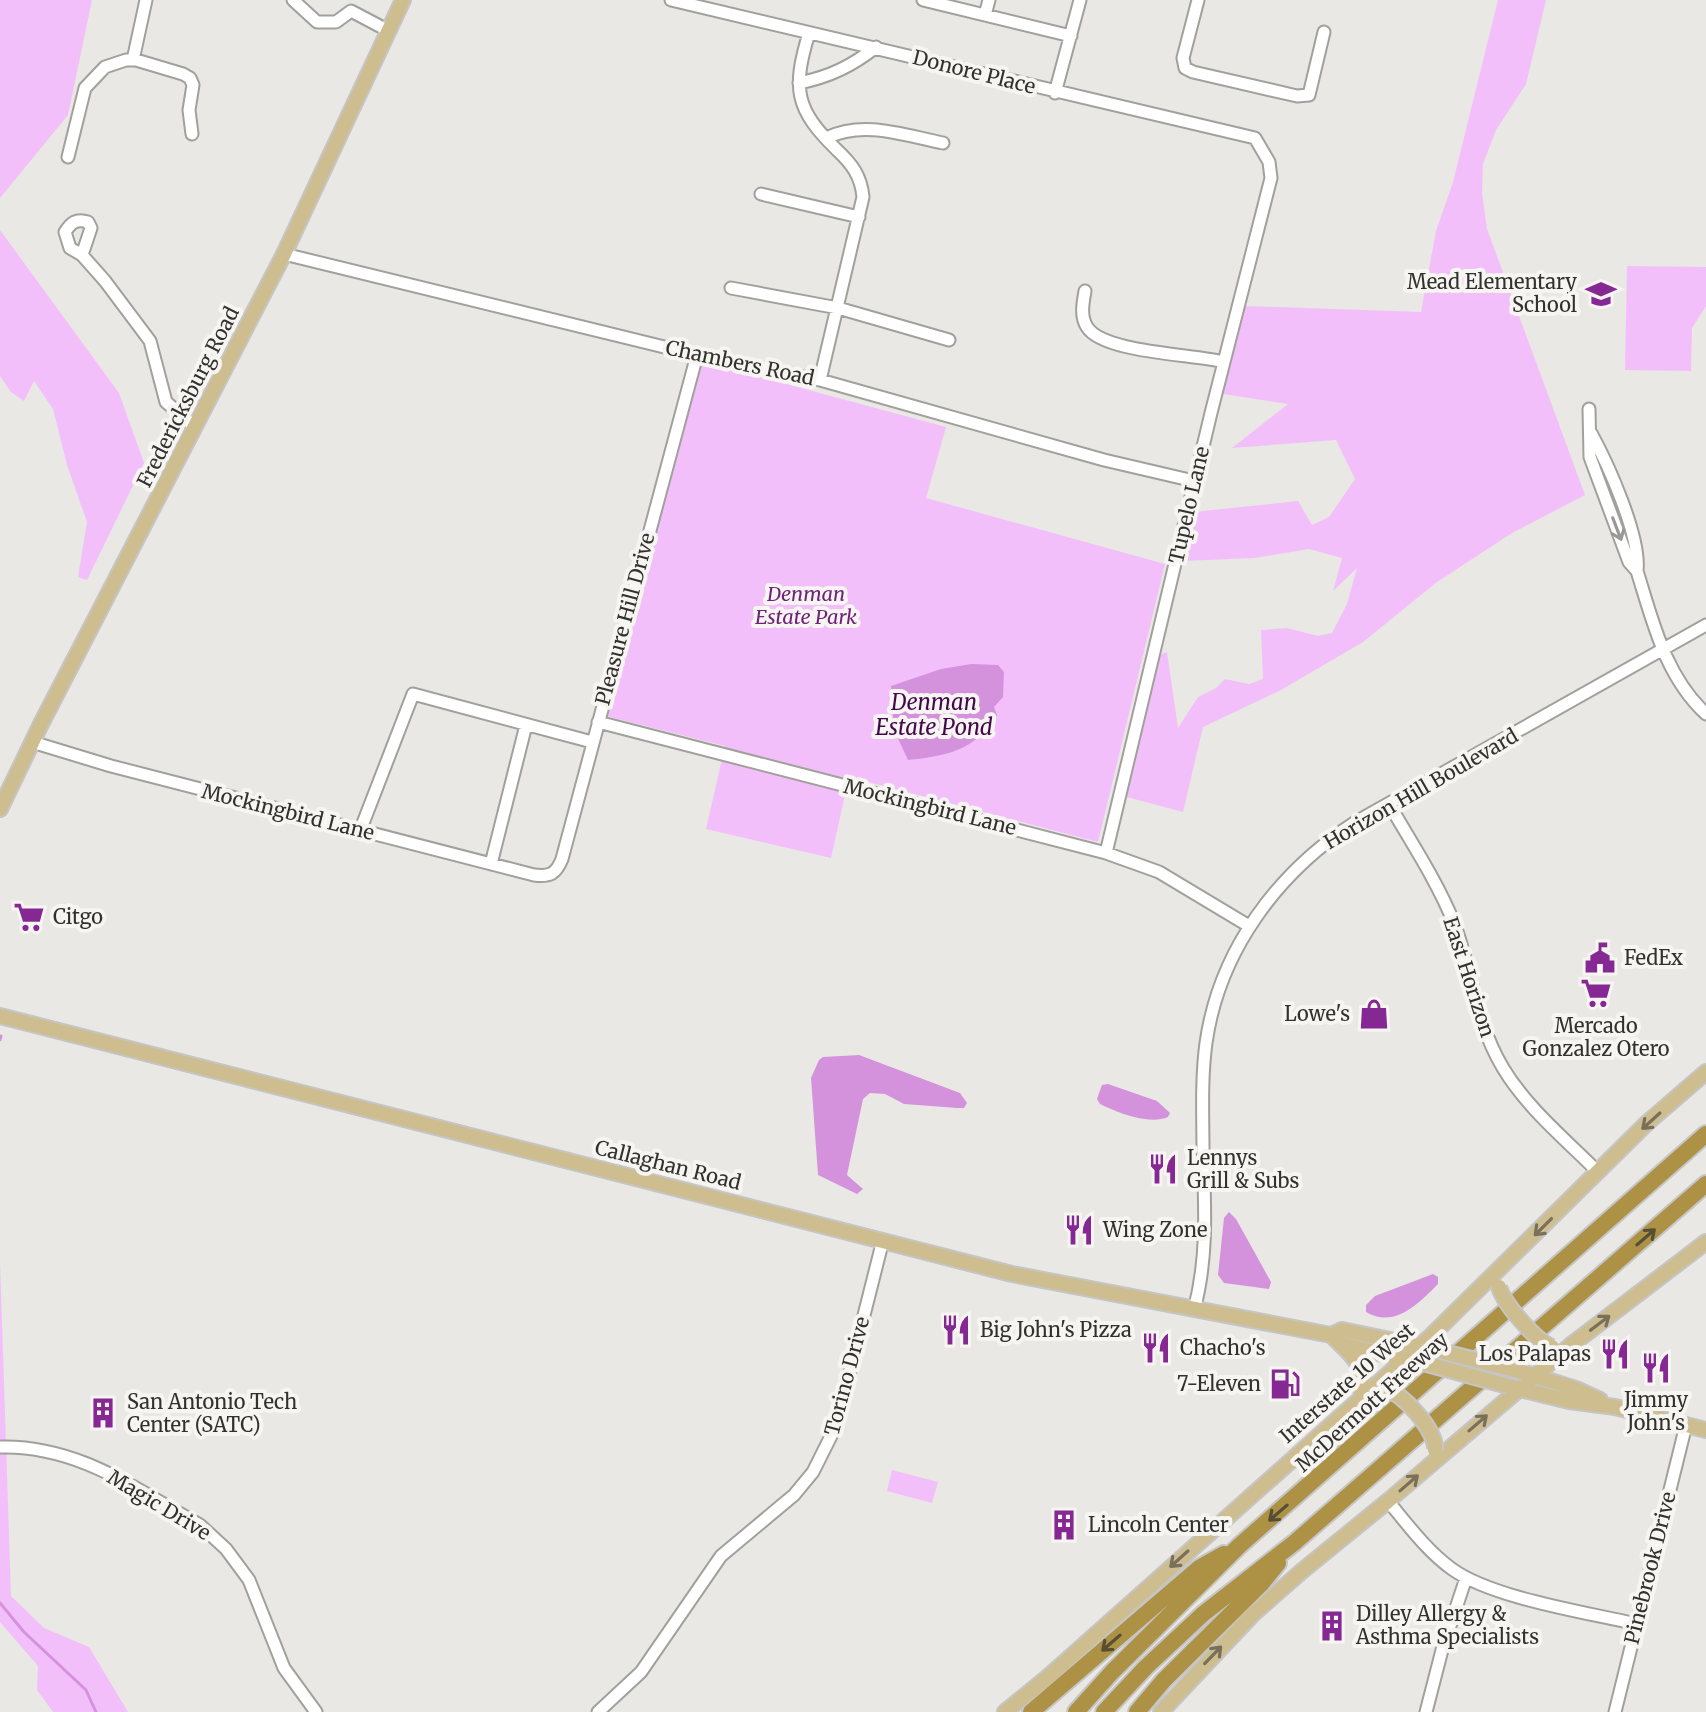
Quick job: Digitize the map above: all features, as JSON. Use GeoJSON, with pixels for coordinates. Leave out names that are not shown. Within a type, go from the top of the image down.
{"type":"FeatureCollection","features":[{"type":"Feature","properties":{"kind":"highway","name":"McDermott Freeway"},"geometry":{"type":"LineString","coordinates":[[1076,1712],[1239,1546],[1706,1134]]}},
{"type":"Feature","properties":{"kind":"highway"},"geometry":{"type":"LineString","coordinates":[[1104,1712],[1146,1667],[1203,1614],[1294,1543],[1706,1184]]}},
{"type":"Feature","properties":{"kind":"highway"},"geometry":{"type":"LineString","coordinates":[[1137,1712],[1216,1627],[1262,1583],[1294,1543]]}},
{"type":"Feature","properties":{"kind":"highway"},"geometry":{"type":"LineString","coordinates":[[1031,1712],[1199,1568],[1239,1546]]}},
{"type":"Feature","properties":{"kind":"main road","name":"Fredericksburg Road"},"geometry":{"type":"LineString","coordinates":[[0,809],[284,254],[403,0]]}},
{"type":"Feature","properties":{"kind":"main road","name":"Callaghan Road"},"geometry":{"type":"LineString","coordinates":[[0,1016],[1012,1274],[1335,1340],[1342,1330],[1513,1388],[1569,1401],[1615,1407],[1706,1430]]}},
{"type":"Feature","properties":{"kind":"main road","name":"Interstate 10 West"},"geometry":{"type":"LineString","coordinates":[[1005,1712],[1417,1354],[1647,1123],[1706,1072]]}},
{"type":"Feature","properties":{"kind":"main road"},"geometry":{"type":"LineString","coordinates":[[1161,1712],[1253,1614],[1388,1501],[1528,1374],[1706,1242]]}},
{"type":"Feature","properties":{"kind":"main road"},"geometry":{"type":"LineString","coordinates":[[1503,1268],[1499,1287],[1503,1297],[1539,1340],[1562,1348]]}},
{"type":"Feature","properties":{"kind":"main road"},"geometry":{"type":"LineString","coordinates":[[1335,1340],[1357,1361],[1363,1384],[1371,1392],[1399,1394],[1428,1428],[1435,1444],[1433,1457]]}},
{"type":"Feature","properties":{"kind":"main road"},"geometry":{"type":"LineString","coordinates":[[1562,1348],[1562,1372],[1576,1389]]}},
{"type":"Feature","properties":{"kind":"main road","name":"Callaghan Road"},"geometry":{"type":"LineString","coordinates":[[1417,1354],[1528,1374],[1576,1389],[1615,1407]]}},
{"type":"Feature","properties":{"kind":"street"},"geometry":{"type":"LineString","coordinates":[[133,60],[146,0]]}},
{"type":"Feature","properties":{"kind":"street"},"geometry":{"type":"LineString","coordinates":[[293,0],[317,22],[336,22],[351,11],[389,31]]}},
{"type":"Feature","properties":{"kind":"street","name":"Donore Place"},"geometry":{"type":"LineString","coordinates":[[671,0],[1255,138],[1267,158]]}},
{"type":"Feature","properties":{"kind":"street"},"geometry":{"type":"LineString","coordinates":[[923,0],[1071,36]]}},
{"type":"Feature","properties":{"kind":"street"},"geometry":{"type":"LineString","coordinates":[[985,15],[989,0]]}},
{"type":"Feature","properties":{"kind":"street"},"geometry":{"type":"LineString","coordinates":[[1055,93],[1080,0]]}},
{"type":"Feature","properties":{"kind":"street"},"geometry":{"type":"LineString","coordinates":[[1198,0],[1183,58],[1185,68],[1193,72],[1297,96],[1309,95],[1324,32]]}},
{"type":"Feature","properties":{"kind":"street"},"geometry":{"type":"LineString","coordinates":[[809,33],[799,83],[805,109],[816,129],[853,167],[861,180],[863,197],[820,380]]}},
{"type":"Feature","properties":{"kind":"street"},"geometry":{"type":"LineString","coordinates":[[799,83],[826,77],[855,63],[876,47]]}},
{"type":"Feature","properties":{"kind":"street"},"geometry":{"type":"LineString","coordinates":[[68,157],[81,96],[89,81],[105,67],[133,60],[190,78],[193,85],[189,110],[192,134]]}},
{"type":"Feature","properties":{"kind":"street"},"geometry":{"type":"LineString","coordinates":[[826,138],[839,132],[863,128],[943,143]]}},
{"type":"Feature","properties":{"kind":"street","name":"Tupelo Lane"},"geometry":{"type":"LineString","coordinates":[[1106,853],[1194,481],[1271,178],[1267,158]]}},
{"type":"Feature","properties":{"kind":"street"},"geometry":{"type":"LineString","coordinates":[[761,194],[859,217]]}},
{"type":"Feature","properties":{"kind":"street","name":"Chambers Road"},"geometry":{"type":"LineString","coordinates":[[284,254],[376,279],[451,294],[473,302],[697,355],[820,380],[1104,460],[1194,481]]}},
{"type":"Feature","properties":{"kind":"street"},"geometry":{"type":"LineString","coordinates":[[82,255],[150,341],[166,402],[195,427]]}},
{"type":"Feature","properties":{"kind":"street"},"geometry":{"type":"LineString","coordinates":[[731,288],[838,308],[949,340]]}},
{"type":"Feature","properties":{"kind":"street"},"geometry":{"type":"LineString","coordinates":[[1085,291],[1083,314],[1087,327],[1096,336],[1166,356],[1196,356],[1224,362]]}},
{"type":"Feature","properties":{"kind":"street","name":"Pleasure Hill Drive"},"geometry":{"type":"LineString","coordinates":[[546,876],[554,873],[562,859],[697,355]]}},
{"type":"Feature","properties":{"kind":"street"},"geometry":{"type":"LineString","coordinates":[[1589,409],[1590,457],[1629,562],[1637,571]]}},
{"type":"Feature","properties":{"kind":"street"},"geometry":{"type":"LineString","coordinates":[[1590,431],[1612,480],[1638,559],[1637,571],[1662,650],[1677,678],[1706,714]]}},
{"type":"Feature","properties":{"kind":"street"},"geometry":{"type":"LineString","coordinates":[[1600,484],[1612,480]]}},
{"type":"Feature","properties":{"kind":"street","name":"Horizon Hill Boulevard"},"geometry":{"type":"LineString","coordinates":[[1194,1310],[1206,1241],[1203,1078],[1206,1044],[1220,983],[1249,926],[1275,891],[1316,850],[1345,829],[1706,625]]}},
{"type":"Feature","properties":{"kind":"street"},"geometry":{"type":"LineString","coordinates":[[360,831],[413,694],[592,742]]}},
{"type":"Feature","properties":{"kind":"street","name":"Mockingbird Lane"},"geometry":{"type":"LineString","coordinates":[[598,722],[1106,853],[1159,872],[1249,926]]}},
{"type":"Feature","properties":{"kind":"street"},"geometry":{"type":"LineString","coordinates":[[491,864],[526,725]]}},
{"type":"Feature","properties":{"kind":"street","name":"Mockingbird Lane"},"geometry":{"type":"LineString","coordinates":[[32,742],[111,766],[360,831],[546,876]]}},
{"type":"Feature","properties":{"kind":"street","name":"East Horizon"},"geometry":{"type":"LineString","coordinates":[[1389,804],[1453,922],[1476,1008],[1498,1059],[1525,1098],[1598,1172]]}},
{"type":"Feature","properties":{"kind":"street","name":"Torino Drive"},"geometry":{"type":"LineString","coordinates":[[598,1712],[641,1672],[721,1556],[794,1495],[813,1472],[829,1443],[840,1410],[883,1240]]}},
{"type":"Feature","properties":{"kind":"street","name":"Pinebrook Drive"},"geometry":{"type":"LineString","coordinates":[[1615,1712],[1686,1425]]}},
{"type":"Feature","properties":{"kind":"street","name":"Magic Drive"},"geometry":{"type":"LineString","coordinates":[[0,1447],[42,1449],[79,1459],[200,1525],[249,1580],[284,1668],[316,1712]]}},
{"type":"Feature","properties":{"kind":"street"},"geometry":{"type":"LineString","coordinates":[[1388,1501],[1436,1556],[1466,1578],[1502,1591],[1636,1624]]}},
{"type":"Feature","properties":{"kind":"street"},"geometry":{"type":"LineString","coordinates":[[1426,1712],[1442,1650],[1466,1578]]}},
{"type":"Feature","properties":{"kind":"green space"},"geometry":{"type":"Polygon","coordinates":[[[0,0],[92,0],[68,115],[0,198],[0,0]]]}},
{"type":"Feature","properties":{"kind":"green space"},"geometry":{"type":"Polygon","coordinates":[[[1498,0],[1546,0],[1526,84],[1496,130],[1483,164],[1482,193],[1487,229],[1585,495],[1512,533],[1437,582],[1363,642],[1281,690],[1203,727],[1183,812],[1123,796],[1157,656],[1167,652],[1178,728],[1198,697],[1216,688],[1225,679],[1249,684],[1263,679],[1261,630],[1287,628],[1318,636],[1332,633],[1347,604],[1357,568],[1333,591],[1342,558],[1309,549],[1255,558],[1182,561],[1194,512],[1298,501],[1312,525],[1329,517],[1355,479],[1336,440],[1232,448],[1288,404],[1223,394],[1245,306],[1421,312],[1436,231],[1453,182],[1498,0]]]}},
{"type":"Feature","properties":{"kind":"green space"},"geometry":{"type":"Polygon","coordinates":[[[0,230],[119,393],[144,463],[87,580],[78,577],[87,522],[67,465],[53,409],[34,381],[24,401],[11,392],[0,376],[0,230]]]}},
{"type":"Feature","properties":{"kind":"green space"},"geometry":{"type":"Polygon","coordinates":[[[1627,266],[1706,267],[1706,306],[1692,328],[1691,371],[1625,370],[1627,266]]]}},
{"type":"Feature","properties":{"kind":"green space","name":"Denman Estate Park"},"geometry":{"type":"Polygon","coordinates":[[[708,363],[946,427],[926,498],[1165,564],[1098,842],[849,777],[831,858],[706,829],[725,746],[606,716],[701,367],[708,363]]]}},
{"type":"Feature","properties":{"kind":"green space"},"geometry":{"type":"Polygon","coordinates":[[[0,1261],[11,1596],[44,1628],[89,1647],[128,1712],[53,1712],[37,1690],[38,1666],[0,1622],[0,1261]]]}},
{"type":"Feature","properties":{"kind":"green space"},"geometry":{"type":"Polygon","coordinates":[[[892,1470],[938,1482],[932,1503],[887,1491],[892,1470]]]}},
{"type":"Feature","properties":{"kind":"water","name":"Denman Estate Pond"},"geometry":{"type":"Polygon","coordinates":[[[971,664],[998,665],[1004,672],[1003,697],[994,707],[997,715],[979,737],[958,750],[908,760],[894,730],[891,686],[941,669],[971,664]]]}},
{"type":"Feature","properties":{"kind":"water"},"geometry":{"type":"Polygon","coordinates":[[[859,1055],[960,1093],[967,1103],[964,1108],[904,1104],[885,1094],[870,1093],[863,1099],[847,1175],[863,1189],[857,1194],[818,1175],[811,1078],[823,1057],[859,1055]]]}},
{"type":"Feature","properties":{"kind":"water"},"geometry":{"type":"Polygon","coordinates":[[[1108,1084],[1157,1101],[1170,1113],[1168,1117],[1143,1119],[1100,1104],[1097,1099],[1102,1085],[1108,1084]]]}},
{"type":"Feature","properties":{"kind":"water"},"geometry":{"type":"Polygon","coordinates":[[[1229,1212],[1236,1219],[1271,1282],[1269,1289],[1224,1283],[1218,1275],[1224,1218],[1229,1212]]]}},
{"type":"Feature","properties":{"kind":"water"},"geometry":{"type":"Polygon","coordinates":[[[1433,1274],[1438,1277],[1438,1284],[1406,1312],[1387,1317],[1366,1312],[1366,1305],[1375,1296],[1433,1274]]]}},
{"type":"Feature","properties":{"kind":"waterway"},"geometry":{"type":"LineString","coordinates":[[0,1040],[1,1036]]}},
{"type":"Feature","properties":{"kind":"waterway"},"geometry":{"type":"LineString","coordinates":[[0,1603],[24,1632],[86,1690],[96,1712]]}},
{"type":"Feature","properties":{"kind":"place","name":"Mead Elementary School"},"geometry":{"type":"Point","coordinates":[1601,294]}},
{"type":"Feature","properties":{"kind":"place","name":"Citgo"},"geometry":{"type":"Point","coordinates":[29,917]}},
{"type":"Feature","properties":{"kind":"place","name":"FedEx"},"geometry":{"type":"Point","coordinates":[1600,958]}},
{"type":"Feature","properties":{"kind":"place","name":"Mercado Gonzalez Otero"},"geometry":{"type":"Point","coordinates":[1596,993]}},
{"type":"Feature","properties":{"kind":"place","name":"Lowe's"},"geometry":{"type":"Point","coordinates":[1374,1014]}},
{"type":"Feature","properties":{"kind":"place","name":"Lennys Grill & Subs"},"geometry":{"type":"Point","coordinates":[1163,1169]}},
{"type":"Feature","properties":{"kind":"place","name":"Wing Zone"},"geometry":{"type":"Point","coordinates":[1079,1230]}},
{"type":"Feature","properties":{"kind":"place","name":"Big John's Pizza"},"geometry":{"type":"Point","coordinates":[956,1330]}},
{"type":"Feature","properties":{"kind":"place","name":"Chacho's"},"geometry":{"type":"Point","coordinates":[1156,1348]}},
{"type":"Feature","properties":{"kind":"place","name":"Los Palapas"},"geometry":{"type":"Point","coordinates":[1615,1354]}},
{"type":"Feature","properties":{"kind":"place","name":"Jimmy John's"},"geometry":{"type":"Point","coordinates":[1656,1368]}},
{"type":"Feature","properties":{"kind":"place","name":"7-Eleven"},"geometry":{"type":"Point","coordinates":[1285,1384]}},
{"type":"Feature","properties":{"kind":"place","name":"San Antonio Tech Center (SATC)"},"geometry":{"type":"Point","coordinates":[103,1413]}},
{"type":"Feature","properties":{"kind":"place","name":"Lincoln Center"},"geometry":{"type":"Point","coordinates":[1064,1525]}},
{"type":"Feature","properties":{"kind":"place","name":"Dilley Allergy & Asthma Specialists"},"geometry":{"type":"Point","coordinates":[1332,1626]}}]}
